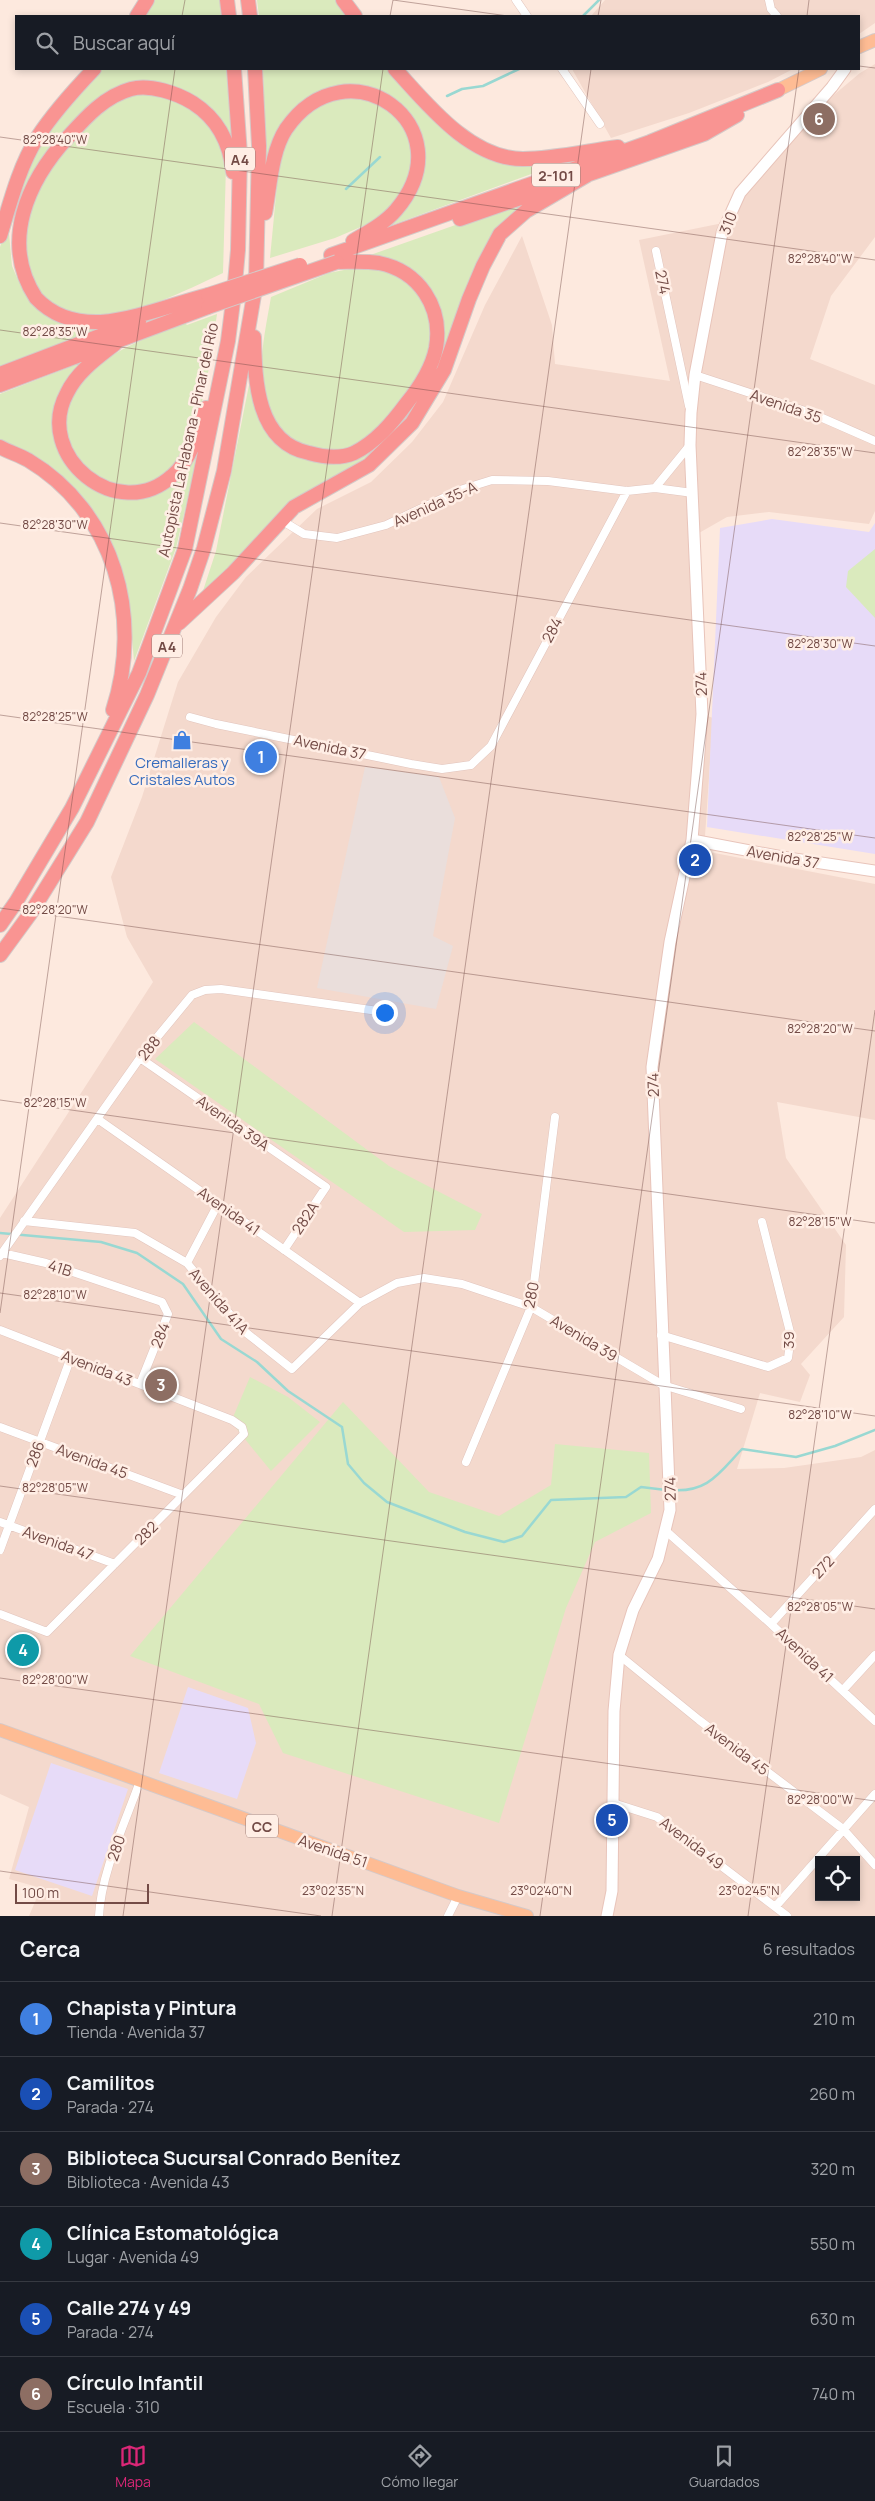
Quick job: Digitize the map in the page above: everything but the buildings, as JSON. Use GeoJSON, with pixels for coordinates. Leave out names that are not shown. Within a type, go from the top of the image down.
{"type":"FeatureCollection","features":[{"type":"Feature","properties":{"kind":"highway"},"geometry":{"type":"LineString","coordinates":[[138,15],[147,0]]}},
{"type":"Feature","properties":{"kind":"highway"},"geometry":{"type":"LineString","coordinates":[[227,0],[229,15]]}},
{"type":"Feature","properties":{"kind":"highway"},"geometry":{"type":"LineString","coordinates":[[248,0],[250,15]]}},
{"type":"Feature","properties":{"kind":"highway"},"geometry":{"type":"LineString","coordinates":[[343,0],[354,15]]}},
{"type":"Feature","properties":{"kind":"highway"},"geometry":{"type":"LineString","coordinates":[[0,236],[22,171],[38,137],[61,106],[93,70]]}},
{"type":"Feature","properties":{"kind":"highway","name":"Autopista La Habana - Pinar del Río"},"geometry":{"type":"LineString","coordinates":[[0,925],[16,902],[72,808],[138,673],[184,549],[228,341],[238,250],[240,154],[234,70]]}},
{"type":"Feature","properties":{"kind":"highway","name":"A4"},"geometry":{"type":"LineString","coordinates":[[0,955],[30,914],[88,822],[139,713],[175,627],[204,548],[224,472],[253,305],[258,247],[259,146],[255,70]]}},
{"type":"Feature","properties":{"kind":"highway"},"geometry":{"type":"LineString","coordinates":[[396,70],[445,123],[489,151],[521,159],[650,142]]}},
{"type":"Feature","properties":{"kind":"highway"},"geometry":{"type":"LineString","coordinates":[[208,301],[101,322],[76,320],[55,314],[34,296],[15,264],[12,235],[20,206],[54,153],[90,113],[110,98],[132,89],[170,93],[186,99],[200,108],[212,118],[224,138],[230,153],[233,171],[238,250]]}},
{"type":"Feature","properties":{"kind":"highway"},"geometry":{"type":"LineString","coordinates":[[258,247],[276,152],[286,130],[312,102],[345,90],[366,92],[387,101],[408,119],[419,148],[417,172],[413,184],[395,211],[334,258]]}},
{"type":"Feature","properties":{"kind":"highway","name":"2-101"},"geometry":{"type":"LineString","coordinates":[[334,258],[650,142],[778,90]]}},
{"type":"Feature","properties":{"kind":"highway","name":"2-101"},"geometry":{"type":"LineString","coordinates":[[0,374],[334,258],[704,134],[778,90]]}},
{"type":"Feature","properties":{"kind":"highway"},"geometry":{"type":"LineString","coordinates":[[175,627],[233,573],[294,507],[369,465],[412,423],[444,370],[469,299],[483,266],[500,234],[526,211],[589,174]]}},
{"type":"Feature","properties":{"kind":"highway"},"geometry":{"type":"LineString","coordinates":[[253,305],[258,389],[262,409],[271,428],[279,437],[300,452],[324,457],[353,453],[374,440],[392,424],[412,396],[427,372],[436,349],[438,327],[429,299],[416,280],[398,270],[378,263],[334,258]]}},
{"type":"Feature","properties":{"kind":"highway","name":"2-101"},"geometry":{"type":"LineString","coordinates":[[0,385],[114,344],[208,301]]}},
{"type":"Feature","properties":{"kind":"highway"},"geometry":{"type":"LineString","coordinates":[[114,344],[78,376],[67,393],[60,411],[59,424],[66,451],[73,464],[84,476],[117,492],[137,492],[165,481],[173,475],[187,456],[198,434],[228,341]]}},
{"type":"Feature","properties":{"kind":"highway"},"geometry":{"type":"LineString","coordinates":[[0,448],[28,460],[59,483],[86,514],[104,543],[119,579],[126,636],[123,676],[113,709],[72,808]]}},
{"type":"Feature","properties":{"kind":"main road"},"geometry":{"type":"LineString","coordinates":[[860,47],[875,40]]}},
{"type":"Feature","properties":{"kind":"main road","name":"2-101"},"geometry":{"type":"LineString","coordinates":[[778,90],[819,70]]}},
{"type":"Feature","properties":{"kind":"main road","name":"Avenida 51"},"geometry":{"type":"LineString","coordinates":[[0,1730],[458,1896],[527,1916]]}},
{"type":"Feature","properties":{"kind":"street"},"geometry":{"type":"LineString","coordinates":[[516,0],[526,15]]}},
{"type":"Feature","properties":{"kind":"street"},"geometry":{"type":"LineString","coordinates":[[769,0],[771,9],[776,15]]}},
{"type":"Feature","properties":{"kind":"street"},"geometry":{"type":"LineString","coordinates":[[563,70],[600,124]]}},
{"type":"Feature","properties":{"kind":"street","name":"310"},"geometry":{"type":"LineString","coordinates":[[691,414],[695,375],[722,233],[740,193],[832,87],[844,70]]}},
{"type":"Feature","properties":{"kind":"street","name":"274"},"geometry":{"type":"LineString","coordinates":[[607,1916],[612,1891],[614,1711],[619,1655],[634,1610],[658,1559],[666,1531],[670,1493],[663,1385],[652,1067],[670,942],[692,840],[702,714],[690,445],[691,414],[656,251]]}},
{"type":"Feature","properties":{"kind":"street","name":"Avenida 35"},"geometry":{"type":"LineString","coordinates":[[695,375],[811,413],[875,441]]}},
{"type":"Feature","properties":{"kind":"street"},"geometry":{"type":"LineString","coordinates":[[655,488],[690,445]]}},
{"type":"Feature","properties":{"kind":"street","name":"Avenida 35-A"},"geometry":{"type":"LineString","coordinates":[[281,520],[304,534],[337,538],[386,525],[460,490],[492,480],[548,481],[627,491],[655,488],[692,493]]}},
{"type":"Feature","properties":{"kind":"street","name":"284"},"geometry":{"type":"LineString","coordinates":[[471,765],[491,746],[627,491]]}},
{"type":"Feature","properties":{"kind":"street","name":"Avenida 37"},"geometry":{"type":"LineString","coordinates":[[190,717],[411,764],[442,769],[471,765]]}},
{"type":"Feature","properties":{"kind":"street","name":"Avenida 37"},"geometry":{"type":"LineString","coordinates":[[692,840],[788,858],[875,871]]}},
{"type":"Feature","properties":{"kind":"street","name":"288"},"geometry":{"type":"LineString","coordinates":[[1,1254],[98,1120],[140,1058],[192,995],[205,990],[221,989],[378,1011]]}},
{"type":"Feature","properties":{"kind":"street","name":"Avenida 39A"},"geometry":{"type":"LineString","coordinates":[[140,1058],[326,1187]]}},
{"type":"Feature","properties":{"kind":"street","name":"280"},"geometry":{"type":"LineString","coordinates":[[466,1462],[531,1307],[555,1117]]}},
{"type":"Feature","properties":{"kind":"street","name":"Avenida 41"},"geometry":{"type":"LineString","coordinates":[[98,1120],[360,1303]]}},
{"type":"Feature","properties":{"kind":"street","name":"282A"},"geometry":{"type":"LineString","coordinates":[[284,1250],[326,1187]]}},
{"type":"Feature","properties":{"kind":"street"},"geometry":{"type":"LineString","coordinates":[[186,1263],[218,1204]]}},
{"type":"Feature","properties":{"kind":"street","name":"Avenida 41A"},"geometry":{"type":"LineString","coordinates":[[24,1221],[135,1233],[186,1263],[244,1331],[292,1369],[360,1303]]}},
{"type":"Feature","properties":{"kind":"street","name":"39"},"geometry":{"type":"LineString","coordinates":[[661,1335],[768,1367],[788,1358],[791,1336],[762,1222]]}},
{"type":"Feature","properties":{"kind":"street","name":"41B"},"geometry":{"type":"LineString","coordinates":[[1,1254],[46,1263],[162,1302],[168,1314]]}},
{"type":"Feature","properties":{"kind":"street","name":"Avenida 39"},"geometry":{"type":"LineString","coordinates":[[360,1303],[397,1283],[424,1278],[462,1284],[531,1307],[663,1385],[741,1409]]}},
{"type":"Feature","properties":{"kind":"street","name":"284"},"geometry":{"type":"LineString","coordinates":[[140,1384],[168,1314]]}},
{"type":"Feature","properties":{"kind":"street","name":"Avenida 43"},"geometry":{"type":"LineString","coordinates":[[0,1330],[232,1420],[242,1427],[244,1434]]}},
{"type":"Feature","properties":{"kind":"street","name":"286"},"geometry":{"type":"LineString","coordinates":[[0,1550],[71,1357]]}},
{"type":"Feature","properties":{"kind":"street","name":"Avenida 45"},"geometry":{"type":"LineString","coordinates":[[0,1427],[184,1495]]}},
{"type":"Feature","properties":{"kind":"street","name":"282"},"geometry":{"type":"LineString","coordinates":[[0,1614],[47,1632],[244,1434]]}},
{"type":"Feature","properties":{"kind":"street","name":"272"},"geometry":{"type":"LineString","coordinates":[[771,1624],[875,1510]]}},
{"type":"Feature","properties":{"kind":"street","name":"Avenida 47"},"geometry":{"type":"LineString","coordinates":[[0,1522],[115,1564]]}},
{"type":"Feature","properties":{"kind":"street","name":"Avenida 41"},"geometry":{"type":"LineString","coordinates":[[666,1531],[875,1720]]}},
{"type":"Feature","properties":{"kind":"street","name":"Avenida 45"},"geometry":{"type":"LineString","coordinates":[[619,1655],[700,1720],[843,1829],[875,1865]]}},
{"type":"Feature","properties":{"kind":"street"},"geometry":{"type":"LineString","coordinates":[[842,1690],[875,1655]]}},
{"type":"Feature","properties":{"kind":"street","name":"280"},"geometry":{"type":"LineString","coordinates":[[99,1916],[100,1901],[108,1872],[140,1781]]}},
{"type":"Feature","properties":{"kind":"street"},"geometry":{"type":"LineString","coordinates":[[776,1906],[875,1794]]}},
{"type":"Feature","properties":{"kind":"street","name":"Avenida 49"},"geometry":{"type":"LineString","coordinates":[[613,1803],[657,1816],[787,1916]]}},
{"type":"Feature","properties":{"kind":"street"},"geometry":{"type":"LineString","coordinates":[[448,1916],[458,1896]]}},
{"type":"Feature","properties":{"kind":"shaded area"},"geometry":{"type":"Polygon","coordinates":[[[605,0],[875,0],[875,23],[860,33],[860,15],[592,15],[605,0]]]}},
{"type":"Feature","properties":{"kind":"shaded area"},"geometry":{"type":"Polygon","coordinates":[[[875,64],[875,237],[831,296],[810,359],[875,385],[875,511],[869,524],[769,512],[727,517],[692,537],[702,714],[713,718],[704,851],[875,884],[875,1120],[777,1102],[786,1158],[846,1245],[844,1317],[801,1364],[810,1375],[800,1402],[760,1393],[737,1469],[784,1468],[861,1457],[875,1450],[875,1916],[29,1916],[41,1888],[9,1879],[29,1807],[0,1794],[0,1218],[153,982],[127,937],[111,877],[142,797],[178,682],[216,617],[246,577],[317,509],[371,482],[412,442],[443,402],[485,305],[522,236],[552,325],[555,364],[670,381],[639,240],[723,223],[730,202],[773,146],[860,73],[875,64]]]}},
{"type":"Feature","properties":{"kind":"shaded area"},"geometry":{"type":"Polygon","coordinates":[[[573,70],[791,70],[768,82],[689,113],[611,138],[573,70]]]}},
{"type":"Feature","properties":{"kind":"shaded area"},"geometry":{"type":"Polygon","coordinates":[[[772,519],[869,532],[875,523],[875,854],[707,827],[720,528],[772,519]]]}},
{"type":"Feature","properties":{"kind":"shaded area"},"geometry":{"type":"Polygon","coordinates":[[[365,767],[439,777],[455,818],[433,936],[453,946],[436,1009],[317,988],[365,767]]]}},
{"type":"Feature","properties":{"kind":"shaded area"},"geometry":{"type":"Polygon","coordinates":[[[188,1687],[248,1708],[256,1743],[237,1799],[159,1773],[188,1687]]]}},
{"type":"Feature","properties":{"kind":"shaded area"},"geometry":{"type":"Polygon","coordinates":[[[51,1763],[128,1789],[92,1896],[15,1870],[51,1763]]]}},
{"type":"Feature","properties":{"kind":"green space"},"geometry":{"type":"Polygon","coordinates":[[[151,0],[220,0],[221,15],[140,15],[151,0]]]}},
{"type":"Feature","properties":{"kind":"green space"},"geometry":{"type":"Polygon","coordinates":[[[257,0],[339,0],[350,15],[259,15],[257,0]]]}},
{"type":"Feature","properties":{"kind":"green space"},"geometry":{"type":"Polygon","coordinates":[[[99,70],[226,70],[232,138],[218,119],[161,85],[90,107],[28,184],[9,233],[12,266],[18,280],[42,309],[115,324],[0,368],[0,247],[12,211],[37,150],[62,113],[99,70]]]}},
{"type":"Feature","properties":{"kind":"green space"},"geometry":{"type":"Polygon","coordinates":[[[263,70],[393,70],[489,156],[578,157],[381,229],[409,202],[420,136],[370,90],[363,86],[355,85],[339,87],[321,93],[299,107],[283,128],[266,166],[263,70]]]}},
{"type":"Feature","properties":{"kind":"green space"},"geometry":{"type":"Polygon","coordinates":[[[155,94],[180,101],[203,116],[218,139],[226,165],[223,273],[156,302],[121,313],[86,316],[68,312],[43,298],[36,291],[27,275],[19,229],[25,208],[34,191],[60,155],[75,137],[105,109],[127,97],[155,94]]]}},
{"type":"Feature","properties":{"kind":"green space"},"geometry":{"type":"Polygon","coordinates":[[[361,95],[390,108],[412,141],[410,179],[401,198],[377,220],[335,238],[270,258],[280,154],[291,130],[306,112],[328,99],[361,95]]]}},
{"type":"Feature","properties":{"kind":"green space"},"geometry":{"type":"Polygon","coordinates":[[[535,197],[514,215],[421,404],[375,452],[287,506],[200,600],[216,551],[252,370],[268,429],[342,462],[404,414],[442,323],[429,286],[416,274],[359,259],[535,197]]]}},
{"type":"Feature","properties":{"kind":"green space"},"geometry":{"type":"Polygon","coordinates":[[[364,266],[393,274],[413,287],[425,302],[431,321],[430,341],[424,363],[413,385],[382,426],[368,439],[354,448],[336,453],[325,452],[303,444],[284,433],[272,418],[264,400],[262,359],[271,297],[329,273],[364,266]]]}},
{"type":"Feature","properties":{"kind":"green space"},"geometry":{"type":"Polygon","coordinates":[[[217,314],[199,415],[184,452],[175,466],[164,476],[148,484],[124,488],[114,486],[80,466],[69,438],[65,418],[66,408],[73,391],[88,374],[109,357],[133,344],[184,322],[187,325],[217,314]]]}},
{"type":"Feature","properties":{"kind":"green space"},"geometry":{"type":"Polygon","coordinates":[[[88,360],[63,391],[60,452],[70,469],[85,482],[145,496],[202,437],[176,548],[134,661],[129,604],[121,568],[103,528],[73,490],[0,442],[0,394],[88,360]]]}},
{"type":"Feature","properties":{"kind":"green space"},"geometry":{"type":"Polygon","coordinates":[[[875,549],[875,618],[846,587],[848,571],[875,549]]]}},
{"type":"Feature","properties":{"kind":"green space"},"geometry":{"type":"Polygon","coordinates":[[[194,1022],[389,1166],[482,1214],[475,1230],[404,1232],[155,1059],[194,1022]]]}},
{"type":"Feature","properties":{"kind":"green space"},"geometry":{"type":"Polygon","coordinates":[[[250,1377],[288,1397],[320,1422],[271,1471],[231,1422],[250,1377]]]}},
{"type":"Feature","properties":{"kind":"green space"},"geometry":{"type":"Polygon","coordinates":[[[343,1402],[429,1492],[499,1516],[551,1485],[555,1444],[649,1453],[651,1513],[595,1542],[566,1608],[499,1823],[283,1753],[259,1704],[130,1656],[343,1402]]]}},
{"type":"Feature","properties":{"kind":"waterway"},"geometry":{"type":"LineString","coordinates":[[584,15],[599,0]]}},
{"type":"Feature","properties":{"kind":"waterway"},"geometry":{"type":"LineString","coordinates":[[447,96],[462,89],[483,86],[517,70]]}},
{"type":"Feature","properties":{"kind":"waterway"},"geometry":{"type":"LineString","coordinates":[[346,189],[380,157]]}},
{"type":"Feature","properties":{"kind":"waterway"},"geometry":{"type":"LineString","coordinates":[[0,1233],[101,1242],[137,1253],[183,1284],[221,1339],[257,1362],[288,1391],[342,1427],[348,1464],[364,1483],[387,1502],[465,1532],[504,1542],[522,1536],[551,1500],[626,1497],[641,1487],[666,1490]]}},
{"type":"Feature","properties":{"kind":"waterway"},"geometry":{"type":"LineString","coordinates":[[671,1490],[684,1490],[704,1485],[712,1480],[742,1449],[796,1457],[835,1446],[875,1430]]}},
{"type":"Feature","properties":{"kind":"place","name":"Círculo Infantil"},"geometry":{"type":"Point","coordinates":[819,119]}},
{"type":"Feature","properties":{"kind":"place","name":"Cremalleras y Cristales Autos"},"geometry":{"type":"Point","coordinates":[182,740]}},
{"type":"Feature","properties":{"kind":"place","name":"Chapista y Pintura"},"geometry":{"type":"Point","coordinates":[261,757]}},
{"type":"Feature","properties":{"kind":"place","name":"Camilitos"},"geometry":{"type":"Point","coordinates":[695,860]}},
{"type":"Feature","properties":{"kind":"place","name":"Biblioteca Sucursal Conrado Benítez"},"geometry":{"type":"Point","coordinates":[161,1385]}},
{"type":"Feature","properties":{"kind":"place","name":"Clínica Estomatológica"},"geometry":{"type":"Point","coordinates":[23,1650]}},
{"type":"Feature","properties":{"kind":"place","name":"Calle 274 y 49"},"geometry":{"type":"Point","coordinates":[612,1820]}}]}
